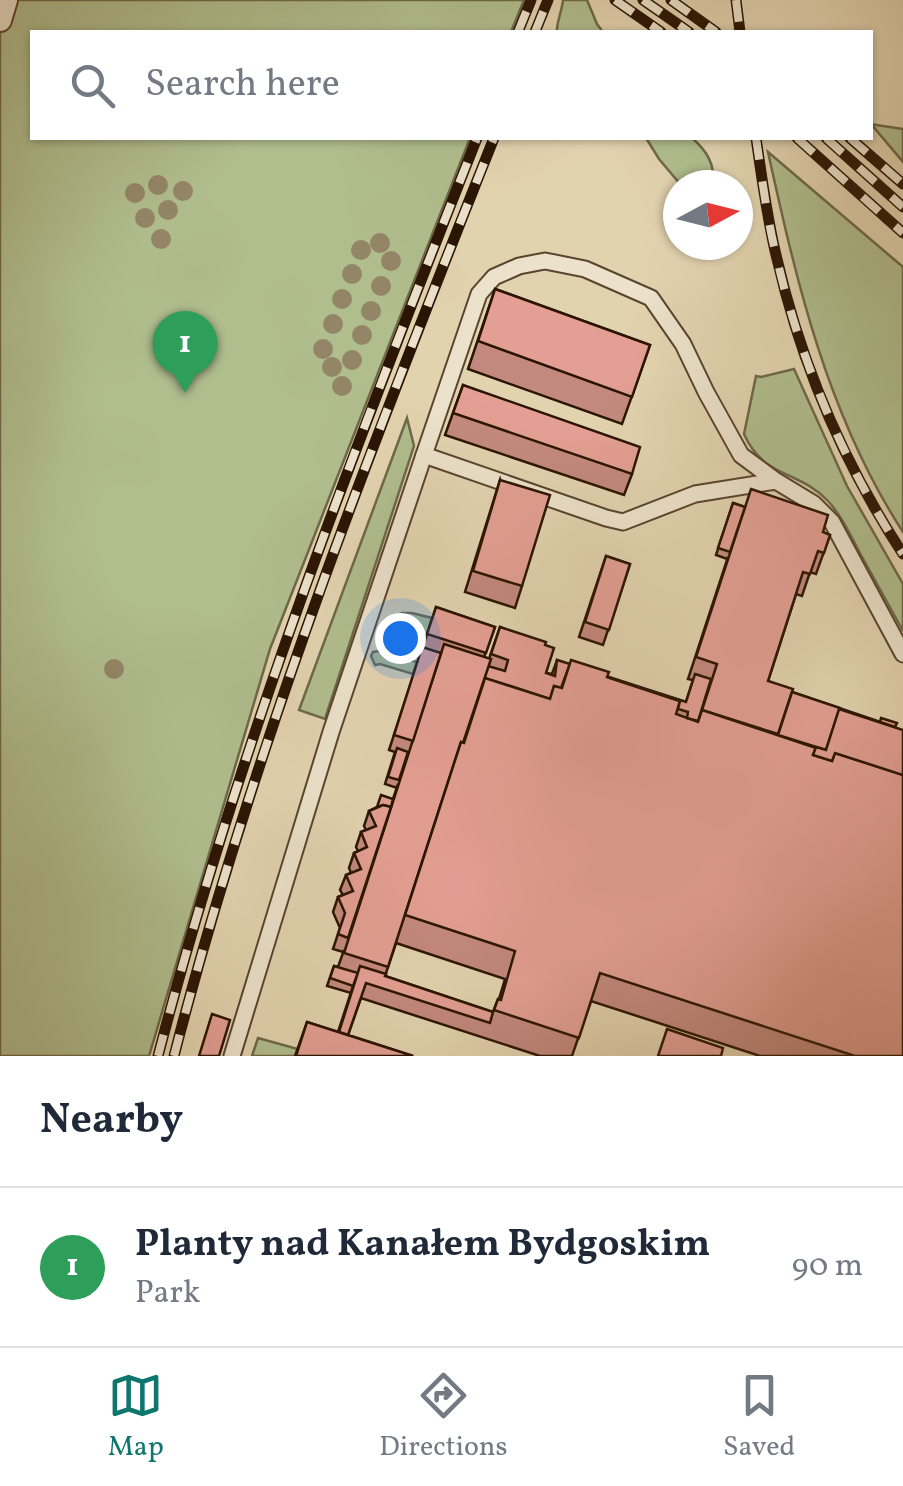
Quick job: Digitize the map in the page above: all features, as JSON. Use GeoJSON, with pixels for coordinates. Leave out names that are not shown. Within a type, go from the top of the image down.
{"type":"FeatureCollection","features":[{"type":"Feature","properties":{"kind":"street"},"geometry":{"type":"LineString","coordinates":[[0,20],[6,0]]}},
{"type":"Feature","properties":{"kind":"lane"},"geometry":{"type":"LineString","coordinates":[[232,1056],[330,732],[479,294],[494,278],[519,266],[545,261],[585,269],[651,298],[683,344],[741,454],[776,482],[814,504],[832,522],[903,654]]}},
{"type":"Feature","properties":{"kind":"lane"},"geometry":{"type":"LineString","coordinates":[[424,455],[623,522],[695,494],[776,482]]}},
{"type":"Feature","properties":{"kind":"green space"},"geometry":{"type":"Polygon","coordinates":[[[0,0],[524,0],[512,30],[30,30],[30,140],[469,140],[270,649],[149,1056],[0,1056],[0,0]]]}},
{"type":"Feature","properties":{"kind":"green space"},"geometry":{"type":"Polygon","coordinates":[[[563,0],[587,0],[602,30],[557,30],[563,0]]]}},
{"type":"Feature","properties":{"kind":"green space"},"geometry":{"type":"Polygon","coordinates":[[[873,124],[903,129],[903,162],[873,126],[873,124]]]}},
{"type":"Feature","properties":{"kind":"green space"},"geometry":{"type":"Polygon","coordinates":[[[647,140],[694,140],[709,158],[713,170],[668,170],[647,140]]]}},
{"type":"Feature","properties":{"kind":"green space"},"geometry":{"type":"Polygon","coordinates":[[[768,152],[903,267],[903,532],[854,443],[835,396],[804,300],[768,152]]]}},
{"type":"Feature","properties":{"kind":"green space"},"geometry":{"type":"Polygon","coordinates":[[[794,369],[847,486],[903,584],[903,631],[833,507],[805,483],[761,459],[744,434],[756,376],[794,369]]]}},
{"type":"Feature","properties":{"kind":"green space"},"geometry":{"type":"Polygon","coordinates":[[[407,418],[414,446],[325,719],[299,710],[407,418]]]}},
{"type":"Feature","properties":{"kind":"green space"},"geometry":{"type":"Polygon","coordinates":[[[402,613],[432,618],[422,650],[383,637],[380,628],[402,613]]]}},
{"type":"Feature","properties":{"kind":"green space"},"geometry":{"type":"Polygon","coordinates":[[[379,651],[417,662],[413,674],[375,665],[371,656],[379,651]]]}},
{"type":"Feature","properties":{"kind":"green space"},"geometry":{"type":"Polygon","coordinates":[[[258,1038],[298,1049],[296,1056],[252,1056],[258,1038]]]}},
{"type":"Feature","properties":{"kind":"building"},"geometry":{"type":"Polygon","coordinates":[[[495,289],[650,345],[632,397],[478,341],[495,289]]]}},
{"type":"Feature","properties":{"kind":"building"},"geometry":{"type":"Polygon","coordinates":[[[463,385],[640,447],[632,474],[453,413],[463,385]]]}},
{"type":"Feature","properties":{"kind":"building"},"geometry":{"type":"Polygon","coordinates":[[[500,480],[550,495],[522,586],[473,571],[500,480]]]}},
{"type":"Feature","properties":{"kind":"building"},"geometry":{"type":"Polygon","coordinates":[[[751,489],[828,515],[823,532],[830,535],[824,553],[818,551],[810,574],[803,572],[768,681],[793,689],[778,734],[702,710],[717,664],[696,657],[751,489]]]}},
{"type":"Feature","properties":{"kind":"building"},"geometry":{"type":"Polygon","coordinates":[[[733,503],[745,507],[730,552],[718,548],[733,503]]]}},
{"type":"Feature","properties":{"kind":"building"},"geometry":{"type":"Polygon","coordinates":[[[606,556],[630,564],[609,630],[585,622],[606,556]]]}},
{"type":"Feature","properties":{"kind":"building"},"geometry":{"type":"Polygon","coordinates":[[[436,607],[495,627],[486,653],[427,634],[436,607]]]}},
{"type":"Feature","properties":{"kind":"building"},"geometry":{"type":"Polygon","coordinates":[[[500,627],[554,648],[546,673],[555,676],[557,660],[570,664],[561,688],[554,686],[550,699],[485,678],[481,690],[488,666],[505,671],[508,660],[491,654],[500,627]]]}},
{"type":"Feature","properties":{"kind":"building"},"geometry":{"type":"Polygon","coordinates":[[[444,644],[491,659],[388,967],[344,953],[444,644]]]}},
{"type":"Feature","properties":{"kind":"building"},"geometry":{"type":"Polygon","coordinates":[[[422,647],[441,653],[413,741],[394,735],[422,647]]]}},
{"type":"Feature","properties":{"kind":"building"},"geometry":{"type":"Polygon","coordinates":[[[571,660],[609,672],[607,677],[680,701],[676,714],[698,722],[702,710],[816,748],[813,755],[832,761],[835,753],[903,775],[903,1056],[855,1056],[600,973],[579,1038],[494,1010],[498,999],[501,1000],[515,951],[405,915],[485,678],[550,699],[554,686],[562,688],[571,660]]]}},
{"type":"Feature","properties":{"kind":"building"},"geometry":{"type":"Polygon","coordinates":[[[695,674],[711,679],[698,721],[687,718],[688,712],[678,709],[680,701],[607,677],[686,702],[695,674]]]}},
{"type":"Feature","properties":{"kind":"building"},"geometry":{"type":"Polygon","coordinates":[[[792,692],[840,708],[826,750],[778,735],[792,692]]]}},
{"type":"Feature","properties":{"kind":"building"},"geometry":{"type":"Polygon","coordinates":[[[839,709],[903,730],[903,775],[835,753],[832,761],[813,755],[816,747],[826,750],[839,709]]]}},
{"type":"Feature","properties":{"kind":"building"},"geometry":{"type":"Polygon","coordinates":[[[881,718],[897,723],[895,727],[880,722],[881,718]]]}},
{"type":"Feature","properties":{"kind":"building"},"geometry":{"type":"Polygon","coordinates":[[[397,748],[408,752],[399,780],[388,777],[397,748]]]}},
{"type":"Feature","properties":{"kind":"building"},"geometry":{"type":"Polygon","coordinates":[[[381,795],[393,799],[391,807],[377,807],[381,795]]]}},
{"type":"Feature","properties":{"kind":"building"},"geometry":{"type":"Polygon","coordinates":[[[383,805],[391,807],[348,938],[338,934],[345,913],[338,897],[353,891],[346,875],[361,869],[354,853],[367,847],[361,832],[376,826],[369,811],[383,805]]]}},
{"type":"Feature","properties":{"kind":"building"},"geometry":{"type":"Polygon","coordinates":[[[334,966],[358,973],[353,986],[330,978],[334,966]]]}},
{"type":"Feature","properties":{"kind":"building"},"geometry":{"type":"Polygon","coordinates":[[[360,966],[493,1012],[490,1023],[366,983],[348,1035],[339,1032],[360,966]]]}},
{"type":"Feature","properties":{"kind":"building"},"geometry":{"type":"Polygon","coordinates":[[[212,1014],[230,1020],[219,1056],[199,1056],[212,1014]]]}},
{"type":"Feature","properties":{"kind":"building"},"geometry":{"type":"Polygon","coordinates":[[[307,1022],[413,1056],[296,1056],[307,1022]]]}},
{"type":"Feature","properties":{"kind":"building"},"geometry":{"type":"Polygon","coordinates":[[[667,1029],[723,1048],[721,1056],[658,1056],[667,1029]]]}},
{"type":"Feature","properties":{"kind":"railway"},"geometry":{"type":"LineString","coordinates":[[519,30],[531,0]]}},
{"type":"Feature","properties":{"kind":"railway"},"geometry":{"type":"LineString","coordinates":[[536,30],[548,0]]}},
{"type":"Feature","properties":{"kind":"railway"},"geometry":{"type":"LineString","coordinates":[[615,0],[658,30]]}},
{"type":"Feature","properties":{"kind":"railway"},"geometry":{"type":"LineString","coordinates":[[643,0],[686,30]]}},
{"type":"Feature","properties":{"kind":"railway"},"geometry":{"type":"LineString","coordinates":[[671,0],[713,30]]}},
{"type":"Feature","properties":{"kind":"railway"},"geometry":{"type":"LineString","coordinates":[[736,0],[740,30]]}},
{"type":"Feature","properties":{"kind":"railway"},"geometry":{"type":"LineString","coordinates":[[158,1056],[190,938],[264,706],[345,478],[476,140]]}},
{"type":"Feature","properties":{"kind":"railway"},"geometry":{"type":"LineString","coordinates":[[174,1056],[241,822],[319,592],[493,140]]}},
{"type":"Feature","properties":{"kind":"railway"},"geometry":{"type":"LineString","coordinates":[[756,140],[777,259],[812,374],[862,485],[903,554]]}},
{"type":"Feature","properties":{"kind":"railway"},"geometry":{"type":"LineString","coordinates":[[799,140],[903,233]]}},
{"type":"Feature","properties":{"kind":"railway"},"geometry":{"type":"LineString","coordinates":[[828,140],[903,207]]}},
{"type":"Feature","properties":{"kind":"railway"},"geometry":{"type":"LineString","coordinates":[[852,140],[903,184]]}},
{"type":"Feature","properties":{"kind":"place","name":"Planty nad Kanałem Bydgoskim"},"geometry":{"type":"Point","coordinates":[185,393]}}]}
